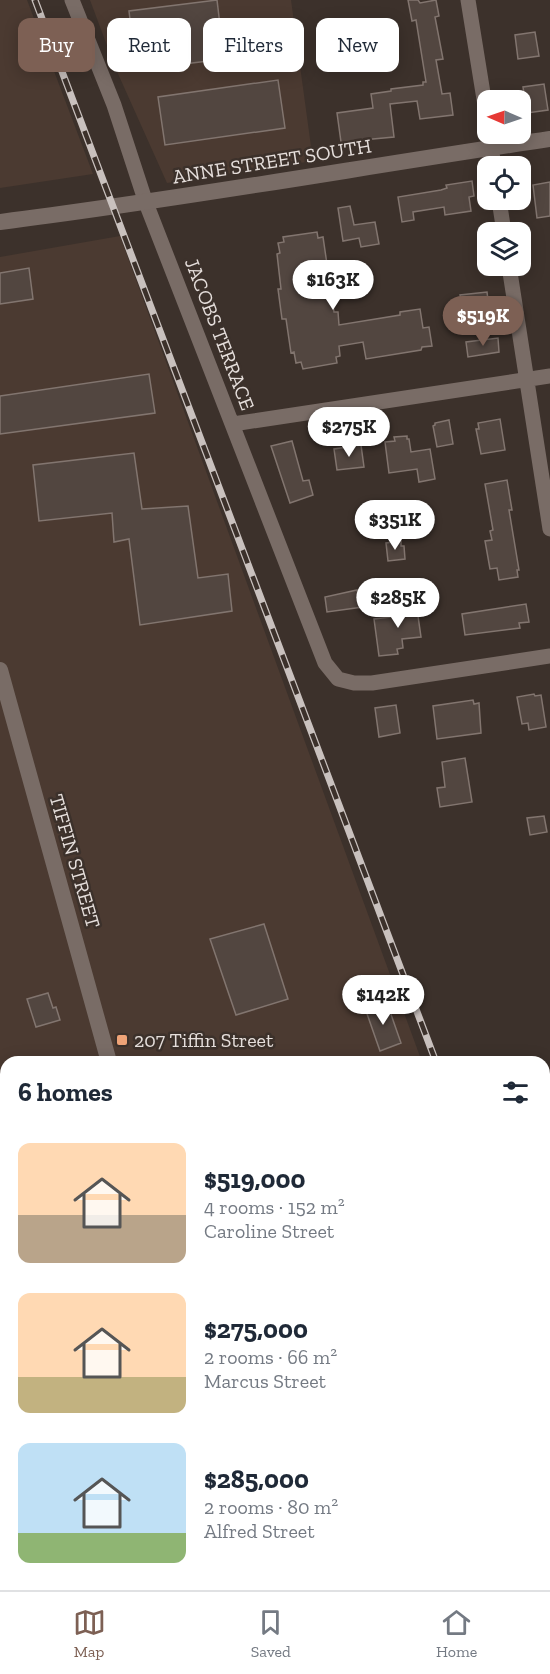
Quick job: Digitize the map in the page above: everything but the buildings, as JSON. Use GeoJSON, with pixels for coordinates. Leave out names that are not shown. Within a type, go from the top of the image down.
{"type":"FeatureCollection","features":[{"type":"Feature","properties":{"kind":"street","name":"JACOBS TERRACE"},"geometry":{"type":"LineString","coordinates":[[72,0],[114,105],[146,203],[325,663],[338,679],[354,683],[372,683],[550,656]]}},
{"type":"Feature","properties":{"kind":"street"},"geometry":{"type":"LineString","coordinates":[[468,0],[483,90]]}},
{"type":"Feature","properties":{"kind":"street","name":"ANNE STREET SOUTH"},"geometry":{"type":"LineString","coordinates":[[531,139],[550,139]]}},
{"type":"Feature","properties":{"kind":"street","name":"ANNE STREET SOUTH"},"geometry":{"type":"LineString","coordinates":[[0,222],[146,203],[477,142]]}},
{"type":"Feature","properties":{"kind":"street"},"geometry":{"type":"LineString","coordinates":[[511,276],[550,529]]}},
{"type":"Feature","properties":{"kind":"street"},"geometry":{"type":"LineString","coordinates":[[233,424],[550,376]]}},
{"type":"Feature","properties":{"kind":"street","name":"TIFFIN STREET"},"geometry":{"type":"LineString","coordinates":[[0,670],[107,1056]]}},
{"type":"Feature","properties":{"kind":"shaded area"},"geometry":{"type":"Polygon","coordinates":[[[0,0],[27,0],[34,18],[18,18],[18,72],[54,72],[93,174],[0,188],[0,0]]]}},
{"type":"Feature","properties":{"kind":"shaded area"},"geometry":{"type":"Polygon","coordinates":[[[90,0],[291,0],[293,18],[203,18],[203,72],[301,72],[313,161],[167,183],[117,72],[191,72],[191,18],[107,18],[107,46],[90,0]]]}},
{"type":"Feature","properties":{"kind":"shaded area"},"geometry":{"type":"Polygon","coordinates":[[[120,236],[420,1056],[0,1056],[0,257],[120,236]]]}},
{"type":"Feature","properties":{"kind":"railway"},"geometry":{"type":"LineString","coordinates":[[35,0],[434,1056]]}},
{"type":"Feature","properties":{"kind":"place","name":"207 Tiffin Street"},"geometry":{"type":"Point","coordinates":[122,1040]}}]}
